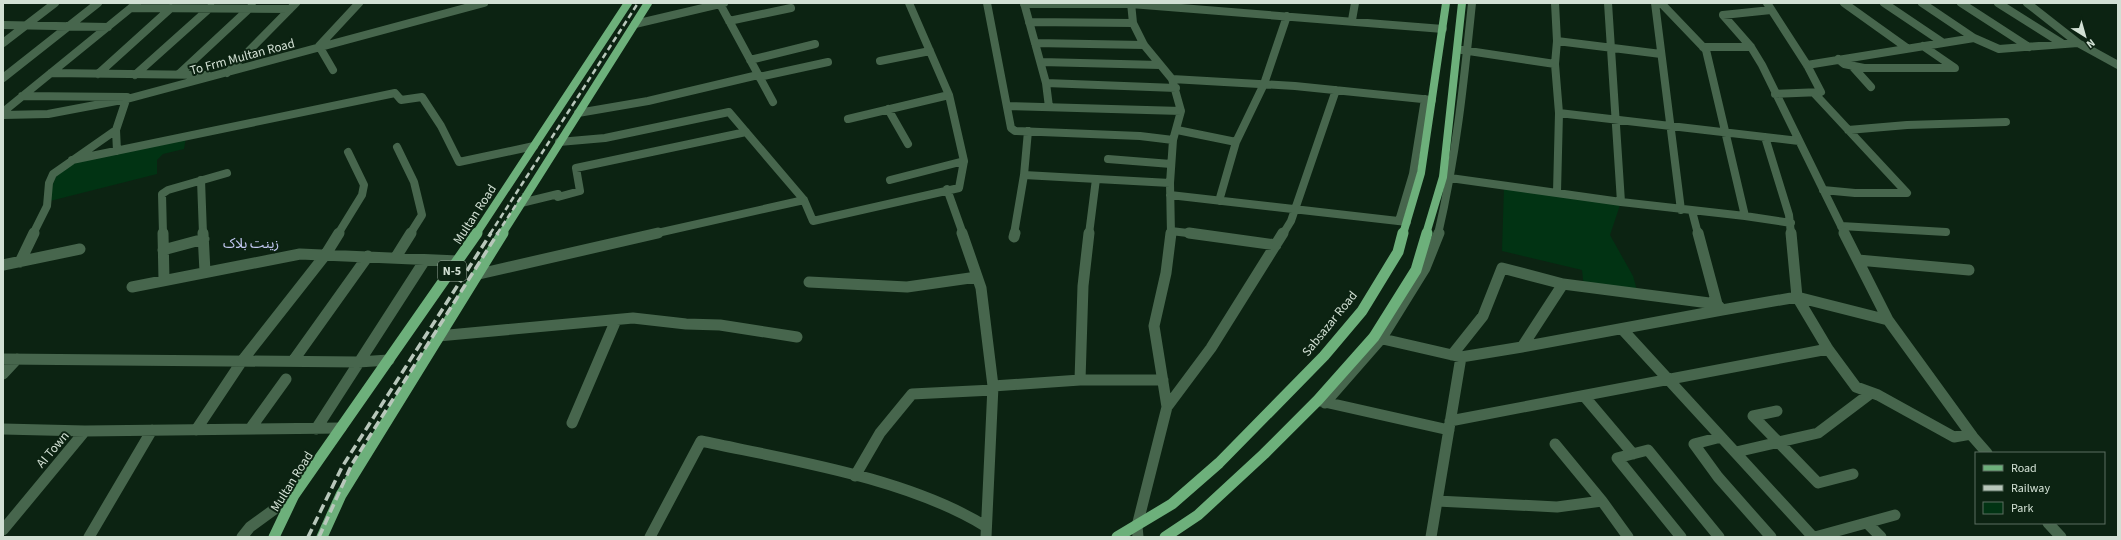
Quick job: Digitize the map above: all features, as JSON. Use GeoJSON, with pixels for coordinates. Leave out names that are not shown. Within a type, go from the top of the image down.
{"type":"FeatureCollection","features":[{"type":"Feature","properties":{"kind":"main road","name":"Multan Road"},"geometry":{"type":"LineString","coordinates":[[274,537],[294,496],[458,261],[562,106],[628,3]]}},
{"type":"Feature","properties":{"kind":"main road","name":"N-5"},"geometry":{"type":"LineString","coordinates":[[322,537],[341,495],[438,336],[479,274],[521,203],[648,3]]}},
{"type":"Feature","properties":{"kind":"main road","name":"Sabsazar Road"},"geometry":{"type":"LineString","coordinates":[[1165,537],[1198,515],[1322,402],[1377,338],[1416,270],[1447,177],[1443,88],[1443,28],[1446,3]]}},
{"type":"Feature","properties":{"kind":"main road","name":"Sabsazar Road"},"geometry":{"type":"LineString","coordinates":[[1116,537],[1137,532],[1219,463],[1324,356],[1362,311],[1398,252],[1403,222],[1421,173],[1429,100],[1443,88],[1463,50],[1462,3]]}},
{"type":"Feature","properties":{"kind":"street"},"geometry":{"type":"LineString","coordinates":[[3,43],[55,3]]}},
{"type":"Feature","properties":{"kind":"street"},"geometry":{"type":"LineString","coordinates":[[3,78],[98,3]]}},
{"type":"Feature","properties":{"kind":"street"},"geometry":{"type":"LineString","coordinates":[[333,70],[319,46],[359,3]]}},
{"type":"Feature","properties":{"kind":"street","name":"To Frm Multan Road"},"geometry":{"type":"LineString","coordinates":[[3,115],[48,114],[127,99],[214,77],[484,3]]}},
{"type":"Feature","properties":{"kind":"street"},"geometry":{"type":"LineString","coordinates":[[560,142],[605,138],[729,112],[804,200],[813,221],[959,188],[964,161],[949,95],[909,3]]}},
{"type":"Feature","properties":{"kind":"street"},"geometry":{"type":"LineString","coordinates":[[987,3],[1007,106],[1014,131],[1140,136],[1173,140]]}},
{"type":"Feature","properties":{"kind":"street"},"geometry":{"type":"LineString","coordinates":[[1049,107],[1046,84],[1024,3],[1131,4],[1443,28]]}},
{"type":"Feature","properties":{"kind":"street"},"geometry":{"type":"LineString","coordinates":[[1352,20],[1355,3]]}},
{"type":"Feature","properties":{"kind":"street"},"geometry":{"type":"LineString","coordinates":[[1472,3],[1463,50],[1447,177],[1621,202],[1745,216],[1791,223]]}},
{"type":"Feature","properties":{"kind":"street"},"geometry":{"type":"LineString","coordinates":[[1555,3],[1557,41],[1555,64],[1558,113],[1557,192]]}},
{"type":"Feature","properties":{"kind":"street"},"geometry":{"type":"LineString","coordinates":[[1608,3],[1621,202]]}},
{"type":"Feature","properties":{"kind":"street"},"geometry":{"type":"LineString","coordinates":[[1655,3],[1672,126],[1687,210],[1720,307]]}},
{"type":"Feature","properties":{"kind":"street"},"geometry":{"type":"LineString","coordinates":[[1661,3],[1703,47],[1710,64],[1745,216]]}},
{"type":"Feature","properties":{"kind":"street"},"geometry":{"type":"LineString","coordinates":[[1844,3],[1908,48]]}},
{"type":"Feature","properties":{"kind":"street"},"geometry":{"type":"LineString","coordinates":[[1884,3],[1942,42]]}},
{"type":"Feature","properties":{"kind":"street"},"geometry":{"type":"LineString","coordinates":[[1922,3],[1974,38],[1999,49],[2078,43]]}},
{"type":"Feature","properties":{"kind":"street"},"geometry":{"type":"LineString","coordinates":[[1961,3],[2029,47]]}},
{"type":"Feature","properties":{"kind":"street"},"geometry":{"type":"LineString","coordinates":[[1998,3],[2063,44]]}},
{"type":"Feature","properties":{"kind":"street"},"geometry":{"type":"LineString","coordinates":[[2027,3],[2078,43],[2118,65]]}},
{"type":"Feature","properties":{"kind":"street"},"geometry":{"type":"LineString","coordinates":[[635,24],[722,4],[729,21],[773,102]]}},
{"type":"Feature","properties":{"kind":"street"},"geometry":{"type":"LineString","coordinates":[[1131,4],[1132,23],[1144,45],[1174,83],[1181,111],[1173,140],[1170,183],[1171,231],[1166,273],[1154,326],[1167,407],[1137,532]]}},
{"type":"Feature","properties":{"kind":"street"},"geometry":{"type":"LineString","coordinates":[[3,112],[134,5],[171,8],[212,6],[293,6]]}},
{"type":"Feature","properties":{"kind":"street"},"geometry":{"type":"LineString","coordinates":[[135,75],[212,6]]}},
{"type":"Feature","properties":{"kind":"street"},"geometry":{"type":"LineString","coordinates":[[179,74],[252,6]]}},
{"type":"Feature","properties":{"kind":"street"},"geometry":{"type":"LineString","coordinates":[[227,73],[293,6]]}},
{"type":"Feature","properties":{"kind":"street"},"geometry":{"type":"LineString","coordinates":[[1775,94],[1822,92],[1807,64],[1769,7],[1723,15],[1751,47],[1762,65],[1775,94],[1888,320],[1971,434],[1986,452]]}},
{"type":"Feature","properties":{"kind":"street"},"geometry":{"type":"LineString","coordinates":[[98,74],[171,8]]}},
{"type":"Feature","properties":{"kind":"street"},"geometry":{"type":"LineString","coordinates":[[729,21],[791,8]]}},
{"type":"Feature","properties":{"kind":"street"},"geometry":{"type":"LineString","coordinates":[[1219,201],[1236,142],[1264,84],[1287,16]]}},
{"type":"Feature","properties":{"kind":"street"},"geometry":{"type":"LineString","coordinates":[[1029,22],[1132,23]]}},
{"type":"Feature","properties":{"kind":"street"},"geometry":{"type":"LineString","coordinates":[[3,25],[108,27]]}},
{"type":"Feature","properties":{"kind":"street"},"geometry":{"type":"LineString","coordinates":[[1807,64],[1974,38]]}},
{"type":"Feature","properties":{"kind":"street"},"geometry":{"type":"LineString","coordinates":[[1557,41],[1661,54]]}},
{"type":"Feature","properties":{"kind":"street"},"geometry":{"type":"LineString","coordinates":[[1035,43],[1144,45]]}},
{"type":"Feature","properties":{"kind":"street"},"geometry":{"type":"LineString","coordinates":[[750,60],[815,44]]}},
{"type":"Feature","properties":{"kind":"street"},"geometry":{"type":"LineString","coordinates":[[1838,59],[1844,64],[1852,67],[1950,70],[1955,68],[1923,46]]}},
{"type":"Feature","properties":{"kind":"street"},"geometry":{"type":"LineString","coordinates":[[1703,47],[1751,47]]}},
{"type":"Feature","properties":{"kind":"street"},"geometry":{"type":"LineString","coordinates":[[1463,50],[1555,64]]}},
{"type":"Feature","properties":{"kind":"street"},"geometry":{"type":"LineString","coordinates":[[880,61],[930,51]]}},
{"type":"Feature","properties":{"kind":"street"},"geometry":{"type":"LineString","coordinates":[[2109,60],[2118,57]]}},
{"type":"Feature","properties":{"kind":"street"},"geometry":{"type":"LineString","coordinates":[[578,112],[648,101],[828,62]]}},
{"type":"Feature","properties":{"kind":"street"},"geometry":{"type":"LineString","coordinates":[[1040,62],[1160,65]]}},
{"type":"Feature","properties":{"kind":"street"},"geometry":{"type":"LineString","coordinates":[[1852,67],[1871,87]]}},
{"type":"Feature","properties":{"kind":"street"},"geometry":{"type":"LineString","coordinates":[[51,73],[135,75],[179,74],[214,75],[214,77]]}},
{"type":"Feature","properties":{"kind":"street"},"geometry":{"type":"LineString","coordinates":[[1046,84],[1264,84],[1429,100]]}},
{"type":"Feature","properties":{"kind":"street"},"geometry":{"type":"LineString","coordinates":[[1167,407],[1211,348],[1291,221],[1336,90]]}},
{"type":"Feature","properties":{"kind":"street"},"geometry":{"type":"LineString","coordinates":[[72,160],[395,93],[401,100],[422,97],[426,101],[431,114],[441,126],[459,162],[534,146]]}},
{"type":"Feature","properties":{"kind":"street"},"geometry":{"type":"LineString","coordinates":[[1814,93],[1907,193],[1855,193],[1823,190]]}},
{"type":"Feature","properties":{"kind":"street"},"geometry":{"type":"LineString","coordinates":[[848,119],[949,95]]}},
{"type":"Feature","properties":{"kind":"street"},"geometry":{"type":"LineString","coordinates":[[22,96],[127,97],[116,130],[117,150]]}},
{"type":"Feature","properties":{"kind":"street"},"geometry":{"type":"LineString","coordinates":[[1007,106],[1181,111]]}},
{"type":"Feature","properties":{"kind":"street"},"geometry":{"type":"LineString","coordinates":[[888,109],[908,144]]}},
{"type":"Feature","properties":{"kind":"street"},"geometry":{"type":"LineString","coordinates":[[1558,113],[1799,141]]}},
{"type":"Feature","properties":{"kind":"street"},"geometry":{"type":"LineString","coordinates":[[1848,130],[1907,125],[2006,122]]}},
{"type":"Feature","properties":{"kind":"street"},"geometry":{"type":"LineString","coordinates":[[20,262],[47,206],[49,183],[53,174],[116,130]]}},
{"type":"Feature","properties":{"kind":"street"},"geometry":{"type":"LineString","coordinates":[[1177,130],[1236,142]]}},
{"type":"Feature","properties":{"kind":"street"},"geometry":{"type":"LineString","coordinates":[[1014,237],[1024,175],[1028,131]]}},
{"type":"Feature","properties":{"kind":"street"},"geometry":{"type":"LineString","coordinates":[[521,203],[558,194],[558,197],[580,191],[576,168],[746,132]]}},
{"type":"Feature","properties":{"kind":"street"},"geometry":{"type":"LineString","coordinates":[[1765,137],[1791,223],[1797,297],[1828,349],[1856,387],[1871,393],[1954,437],[1971,434]]}},
{"type":"Feature","properties":{"kind":"street"},"geometry":{"type":"LineString","coordinates":[[396,257],[422,215],[414,182],[397,147]]}},
{"type":"Feature","properties":{"kind":"street"},"geometry":{"type":"LineString","coordinates":[[196,430],[242,361],[326,254],[362,195],[364,185],[348,152]]}},
{"type":"Feature","properties":{"kind":"street"},"geometry":{"type":"LineString","coordinates":[[1108,159],[1172,164]]}},
{"type":"Feature","properties":{"kind":"street"},"geometry":{"type":"LineString","coordinates":[[890,180],[964,161]]}},
{"type":"Feature","properties":{"kind":"street"},"geometry":{"type":"LineString","coordinates":[[164,280],[162,194],[168,190],[227,173]]}},
{"type":"Feature","properties":{"kind":"street"},"geometry":{"type":"LineString","coordinates":[[1024,175],[1170,183]]}},
{"type":"Feature","properties":{"kind":"street"},"geometry":{"type":"LineString","coordinates":[[1080,380],[1083,286],[1096,179]]}},
{"type":"Feature","properties":{"kind":"street"},"geometry":{"type":"LineString","coordinates":[[201,180],[205,272]]}},
{"type":"Feature","properties":{"kind":"street"},"geometry":{"type":"LineString","coordinates":[[650,537],[665,506],[701,441],[855,476],[928,498],[985,532],[993,388],[981,288],[947,190]]}},
{"type":"Feature","properties":{"kind":"street"},"geometry":{"type":"LineString","coordinates":[[1170,194],[1403,222]]}},
{"type":"Feature","properties":{"kind":"street"},"geometry":{"type":"LineString","coordinates":[[479,274],[804,200]]}},
{"type":"Feature","properties":{"kind":"street"},"geometry":{"type":"LineString","coordinates":[[1841,226],[1946,232]]}},
{"type":"Feature","properties":{"kind":"street"},"geometry":{"type":"LineString","coordinates":[[1171,231],[1276,245]]}},
{"type":"Feature","properties":{"kind":"street"},"geometry":{"type":"LineString","coordinates":[[163,250],[204,239]]}},
{"type":"Feature","properties":{"kind":"street"},"geometry":{"type":"LineString","coordinates":[[3,265],[80,249]]}},
{"type":"Feature","properties":{"kind":"street"},"geometry":{"type":"LineString","coordinates":[[132,287],[285,256],[326,254],[458,261]]}},
{"type":"Feature","properties":{"kind":"street"},"geometry":{"type":"LineString","coordinates":[[293,361],[368,256]]}},
{"type":"Feature","properties":{"kind":"street"},"geometry":{"type":"LineString","coordinates":[[316,428],[425,260]]}},
{"type":"Feature","properties":{"kind":"street"},"geometry":{"type":"LineString","coordinates":[[1858,260],[1969,270]]}},
{"type":"Feature","properties":{"kind":"street"},"geometry":{"type":"LineString","coordinates":[[1431,537],[1449,425],[1457,356],[1483,316],[1502,268],[1563,284],[1720,307]]}},
{"type":"Feature","properties":{"kind":"street"},"geometry":{"type":"LineString","coordinates":[[809,282],[907,287],[977,277]]}},
{"type":"Feature","properties":{"kind":"street"},"geometry":{"type":"LineString","coordinates":[[1522,347],[1563,284]]}},
{"type":"Feature","properties":{"kind":"street"},"geometry":{"type":"LineString","coordinates":[[1377,338],[1457,356],[1522,347],[1622,329],[1720,307],[1797,297],[1888,320]]}},
{"type":"Feature","properties":{"kind":"street"},"geometry":{"type":"LineString","coordinates":[[438,336],[633,318],[686,324],[720,325],[797,337]]}},
{"type":"Feature","properties":{"kind":"street"},"geometry":{"type":"LineString","coordinates":[[572,423],[616,320]]}},
{"type":"Feature","properties":{"kind":"street"},"geometry":{"type":"LineString","coordinates":[[1622,329],[1814,537],[1895,515]]}},
{"type":"Feature","properties":{"kind":"street"},"geometry":{"type":"LineString","coordinates":[[1322,402],[1449,425],[1584,396],[1828,349]]}},
{"type":"Feature","properties":{"kind":"street"},"geometry":{"type":"LineString","coordinates":[[3,359],[358,362],[389,360]]}},
{"type":"Feature","properties":{"kind":"street"},"geometry":{"type":"LineString","coordinates":[[3,374],[17,359]]}},
{"type":"Feature","properties":{"kind":"street"},"geometry":{"type":"LineString","coordinates":[[250,429],[286,379]]}},
{"type":"Feature","properties":{"kind":"street"},"geometry":{"type":"LineString","coordinates":[[855,476],[878,435],[895,410],[912,394],[1080,380],[1163,380]]}},
{"type":"Feature","properties":{"kind":"street"},"geometry":{"type":"LineString","coordinates":[[1736,452],[1818,433],[1871,393]]}},
{"type":"Feature","properties":{"kind":"street"},"geometry":{"type":"LineString","coordinates":[[1584,396],[1633,454]]}},
{"type":"Feature","properties":{"kind":"street"},"geometry":{"type":"LineString","coordinates":[[1777,411],[1753,416],[1818,483],[1853,474]]}},
{"type":"Feature","properties":{"kind":"street"},"geometry":{"type":"LineString","coordinates":[[85,431],[341,428]]}},
{"type":"Feature","properties":{"kind":"street","name":"AI Town"},"geometry":{"type":"LineString","coordinates":[[3,429],[85,431]]}},
{"type":"Feature","properties":{"kind":"street"},"geometry":{"type":"LineString","coordinates":[[89,537],[152,430]]}},
{"type":"Feature","properties":{"kind":"street","name":"AI Town"},"geometry":{"type":"LineString","coordinates":[[3,530],[85,431]]}},
{"type":"Feature","properties":{"kind":"street"},"geometry":{"type":"LineString","coordinates":[[1721,437],[1694,444],[1718,478],[1771,537]]}},
{"type":"Feature","properties":{"kind":"street"},"geometry":{"type":"LineString","coordinates":[[1555,444],[1602,501],[1628,537]]}},
{"type":"Feature","properties":{"kind":"street"},"geometry":{"type":"LineString","coordinates":[[1681,537],[1617,458],[1648,450],[1719,537]]}},
{"type":"Feature","properties":{"kind":"street"},"geometry":{"type":"LineString","coordinates":[[242,537],[250,527],[294,496]]}},
{"type":"Feature","properties":{"kind":"street"},"geometry":{"type":"LineString","coordinates":[[1437,501],[1556,507],[1602,501]]}},
{"type":"Feature","properties":{"kind":"street"},"geometry":{"type":"LineString","coordinates":[[1867,523],[1881,537]]}},
{"type":"Feature","properties":{"kind":"street"},"geometry":{"type":"LineString","coordinates":[[2049,524],[2061,537]]}},
{"type":"Feature","properties":{"kind":"green space"},"geometry":{"type":"Polygon","coordinates":[[[186,138],[184,149],[163,154],[157,160],[157,174],[50,201],[53,184],[57,174],[74,161],[186,138]]]}},
{"type":"Feature","properties":{"kind":"green space"},"geometry":{"type":"Polygon","coordinates":[[[1504,186],[1621,202],[1610,235],[1633,276],[1639,297],[1584,288],[1582,270],[1502,251],[1504,186]]]}},
{"type":"Feature","properties":{"kind":"railway"},"geometry":{"type":"LineString","coordinates":[[490,234],[638,3]]}},
{"type":"Feature","properties":{"kind":"railway"},"geometry":{"type":"LineString","coordinates":[[497,234],[523,194]]}},
{"type":"Feature","properties":{"kind":"railway"},"geometry":{"type":"LineString","coordinates":[[308,537],[342,467],[491,233]]}},
{"type":"Feature","properties":{"kind":"railway"},"geometry":{"type":"LineString","coordinates":[[319,537],[352,464],[498,233]]}},
{"type":"Feature","properties":{"kind":"district","name":"زینت بلاک"},"geometry":{"type":"Point","coordinates":[251,243]}}]}
